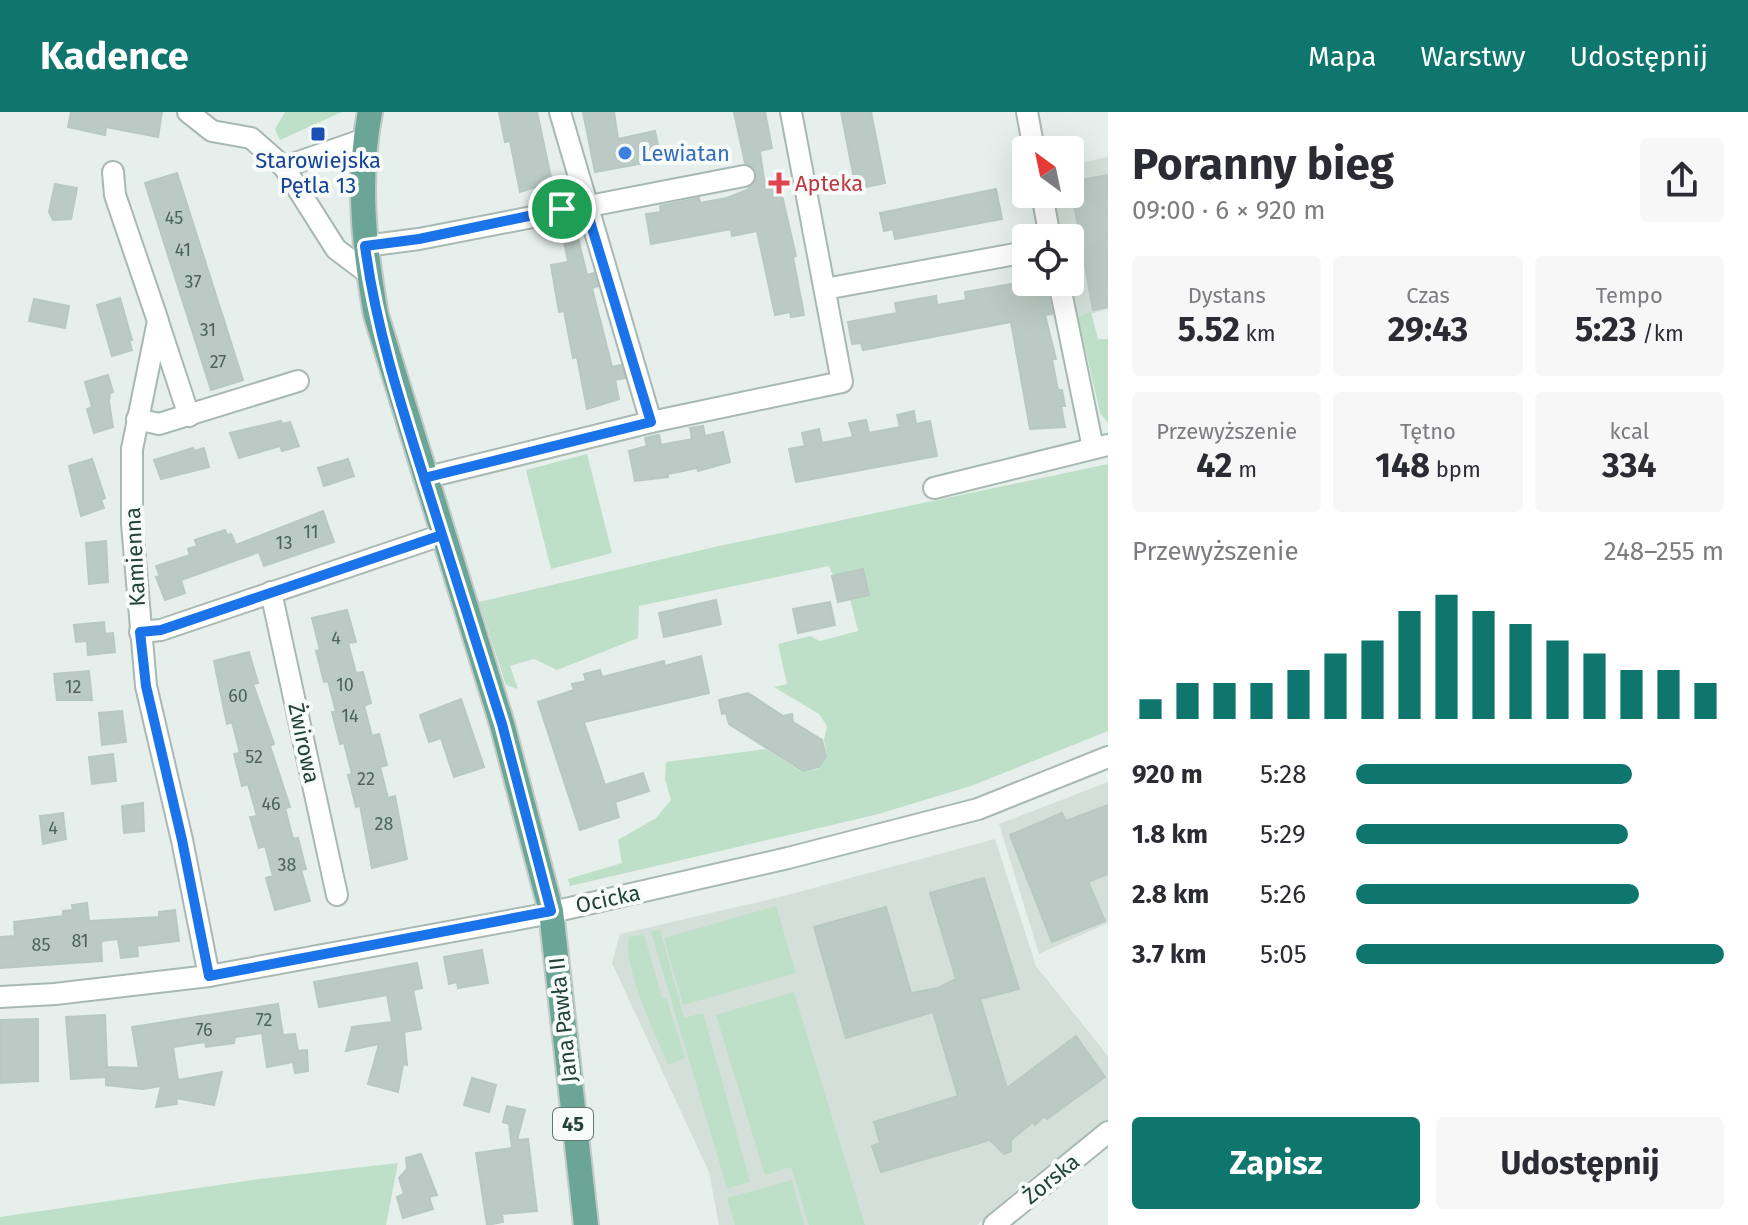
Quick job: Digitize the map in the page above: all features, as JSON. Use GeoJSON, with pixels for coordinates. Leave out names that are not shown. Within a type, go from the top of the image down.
{"type":"FeatureCollection","features":[{"type":"Feature","properties":{"kind":"main road","name":"45"},"geometry":{"type":"LineString","coordinates":[[370,112],[365,139],[365,246],[380,331],[502,724],[551,911]]}},
{"type":"Feature","properties":{"kind":"main road","name":"Jana Pawła II"},"geometry":{"type":"LineString","coordinates":[[551,911],[586,1225]]}},
{"type":"Feature","properties":{"kind":"street"},"geometry":{"type":"LineString","coordinates":[[188,112],[212,131],[251,138],[284,167],[336,249],[349,262],[369,274]]}},
{"type":"Feature","properties":{"kind":"street"},"geometry":{"type":"LineString","coordinates":[[560,112],[651,422]]}},
{"type":"Feature","properties":{"kind":"street"},"geometry":{"type":"LineString","coordinates":[[424,478],[651,422],[842,382],[791,112]]}},
{"type":"Feature","properties":{"kind":"street"},"geometry":{"type":"LineString","coordinates":[[1027,112],[1031,136]]}},
{"type":"Feature","properties":{"kind":"street"},"geometry":{"type":"LineString","coordinates":[[284,167],[365,139]]}},
{"type":"Feature","properties":{"kind":"street"},"geometry":{"type":"LineString","coordinates":[[113,172],[115,195],[189,416]]}},
{"type":"Feature","properties":{"kind":"street"},"geometry":{"type":"LineString","coordinates":[[365,246],[419,239],[744,176]]}},
{"type":"Feature","properties":{"kind":"street"},"geometry":{"type":"LineString","coordinates":[[825,289],[1012,255]]}},
{"type":"Feature","properties":{"kind":"street"},"geometry":{"type":"LineString","coordinates":[[934,488],[1101,447],[1063,296]]}},
{"type":"Feature","properties":{"kind":"street","name":"Kamienna"},"geometry":{"type":"LineString","coordinates":[[158,321],[132,449],[132,524],[140,632],[146,686],[182,840],[209,976]]}},
{"type":"Feature","properties":{"kind":"street"},"geometry":{"type":"LineString","coordinates":[[137,419],[159,424],[298,381]]}},
{"type":"Feature","properties":{"kind":"street"},"geometry":{"type":"LineString","coordinates":[[140,632],[161,630],[442,535]]}},
{"type":"Feature","properties":{"kind":"street","name":"Żwirowa"},"geometry":{"type":"LineString","coordinates":[[271,592],[337,895]]}},
{"type":"Feature","properties":{"kind":"street","name":"Ocicka"},"geometry":{"type":"LineString","coordinates":[[0,997],[55,994],[209,976],[551,911],[788,858],[978,809],[1108,757]]}},
{"type":"Feature","properties":{"kind":"street","name":"Żorska"},"geometry":{"type":"LineString","coordinates":[[994,1225],[1108,1132]]}},
{"type":"Feature","properties":{"kind":"shaded area"},"geometry":{"type":"Polygon","coordinates":[[[1108,157],[1108,309],[1078,317],[1073,296],[1084,296],[1084,224],[1058,224],[1056,208],[1084,208],[1084,162],[1108,157]]]}},
{"type":"Feature","properties":{"kind":"shaded area"},"geometry":{"type":"Polygon","coordinates":[[[1108,782],[1108,923],[1039,954],[999,824],[1108,782]]]}},
{"type":"Feature","properties":{"kind":"shaded area"},"geometry":{"type":"Polygon","coordinates":[[[995,839],[1036,966],[1108,1056],[1108,1119],[1026,1182],[977,1225],[719,1225],[709,1172],[612,963],[620,934],[780,897],[995,839]]]}},
{"type":"Feature","properties":{"kind":"green space"},"geometry":{"type":"Polygon","coordinates":[[[285,112],[342,112],[280,140],[275,129],[285,112]]]}},
{"type":"Feature","properties":{"kind":"green space"},"geometry":{"type":"Polygon","coordinates":[[[1091,312],[1098,339],[1108,339],[1108,423],[1100,413],[1078,317],[1091,312]]]}},
{"type":"Feature","properties":{"kind":"green space"},"geometry":{"type":"Polygon","coordinates":[[[587,454],[612,553],[551,569],[526,470],[587,454]]]}},
{"type":"Feature","properties":{"kind":"green space"},"geometry":{"type":"Polygon","coordinates":[[[1108,464],[1108,731],[971,786],[875,815],[570,886],[568,879],[622,863],[618,840],[656,818],[671,800],[665,779],[666,762],[766,749],[802,772],[819,769],[827,757],[824,740],[827,726],[819,714],[774,687],[787,684],[778,644],[810,636],[820,641],[858,631],[844,574],[833,575],[829,566],[639,606],[638,638],[557,670],[534,659],[510,666],[518,689],[506,685],[479,602],[719,546],[1108,464]]]}},
{"type":"Feature","properties":{"kind":"green space"},"geometry":{"type":"Polygon","coordinates":[[[776,906],[796,973],[683,1005],[664,938],[776,906]]]}},
{"type":"Feature","properties":{"kind":"green space"},"geometry":{"type":"Polygon","coordinates":[[[660,929],[684,1018],[703,1013],[750,1182],[727,1188],[651,932],[660,929]]]}},
{"type":"Feature","properties":{"kind":"green space"},"geometry":{"type":"Polygon","coordinates":[[[644,934],[662,998],[667,999],[685,1058],[668,1065],[641,1001],[630,965],[629,937],[644,934]]]}},
{"type":"Feature","properties":{"kind":"green space"},"geometry":{"type":"Polygon","coordinates":[[[794,992],[865,1225],[809,1225],[791,1167],[765,1175],[716,1015],[794,992]]]}},
{"type":"Feature","properties":{"kind":"green space"},"geometry":{"type":"Polygon","coordinates":[[[398,1163],[386,1225],[0,1225],[0,1217],[259,1179],[398,1163]]]}},
{"type":"Feature","properties":{"kind":"green space"},"geometry":{"type":"Polygon","coordinates":[[[792,1180],[804,1225],[735,1225],[727,1198],[792,1180]]]}},
{"type":"Feature","properties":{"kind":"building"},"geometry":{"type":"Polygon","coordinates":[[[71,112],[162,112],[158,137],[106,127],[105,135],[68,127],[71,112]]]}},
{"type":"Feature","properties":{"kind":"building"},"geometry":{"type":"Polygon","coordinates":[[[499,112],[537,112],[552,182],[520,192],[510,141],[505,142],[499,112]]]}},
{"type":"Feature","properties":{"kind":"building","name":"Lewiatan"},"geometry":{"type":"Polygon","coordinates":[[[583,112],[614,112],[618,139],[655,131],[661,160],[595,172],[583,112]]]}},
{"type":"Feature","properties":{"kind":"building"},"geometry":{"type":"Polygon","coordinates":[[[734,112],[765,112],[772,148],[760,151],[764,180],[778,178],[796,256],[793,257],[804,315],[791,317],[790,312],[775,315],[757,231],[732,236],[731,229],[651,244],[646,214],[661,212],[660,206],[699,198],[700,203],[727,198],[749,189],[756,181],[754,168],[745,163],[734,112]]]}},
{"type":"Feature","properties":{"kind":"building"},"geometry":{"type":"Polygon","coordinates":[[[841,112],[871,112],[885,183],[856,189],[841,112]]]}},
{"type":"Feature","properties":{"kind":"building"},"geometry":{"type":"Polygon","coordinates":[[[177,173],[243,380],[211,390],[145,183],[177,173]]]}},
{"type":"Feature","properties":{"kind":"building"},"geometry":{"type":"Polygon","coordinates":[[[1108,175],[1108,307],[1093,310],[1084,260],[1084,224],[1078,224],[1075,208],[1084,208],[1084,179],[1108,175]]]}},
{"type":"Feature","properties":{"kind":"building"},"geometry":{"type":"Polygon","coordinates":[[[55,184],[77,188],[71,219],[53,220],[49,212],[55,184]]]}},
{"type":"Feature","properties":{"kind":"building"},"geometry":{"type":"Polygon","coordinates":[[[996,189],[1002,219],[895,239],[893,229],[884,231],[880,213],[996,189]]]}},
{"type":"Feature","properties":{"kind":"building"},"geometry":{"type":"Polygon","coordinates":[[[578,238],[587,275],[594,273],[598,286],[592,288],[612,367],[621,365],[625,378],[615,380],[619,399],[587,409],[564,311],[559,312],[551,265],[568,262],[564,241],[578,238]]]}},
{"type":"Feature","properties":{"kind":"building"},"geometry":{"type":"Polygon","coordinates":[[[1012,284],[1012,296],[1049,296],[1052,314],[1045,315],[1056,359],[1052,359],[1058,390],[1062,390],[1065,406],[1061,406],[1065,427],[1030,429],[1011,322],[863,350],[861,343],[852,344],[848,322],[897,313],[895,303],[936,296],[937,305],[966,300],[965,292],[1012,284]]]}},
{"type":"Feature","properties":{"kind":"building"},"geometry":{"type":"Polygon","coordinates":[[[120,298],[132,350],[112,356],[97,305],[120,298]]]}},
{"type":"Feature","properties":{"kind":"building"},"geometry":{"type":"Polygon","coordinates":[[[34,299],[69,306],[65,328],[29,321],[34,299]]]}},
{"type":"Feature","properties":{"kind":"building"},"geometry":{"type":"Polygon","coordinates":[[[108,375],[113,392],[110,393],[109,402],[113,427],[94,433],[87,409],[92,407],[85,382],[108,375]]]}},
{"type":"Feature","properties":{"kind":"building"},"geometry":{"type":"Polygon","coordinates":[[[914,411],[916,424],[930,421],[937,456],[796,482],[789,449],[805,446],[802,433],[819,429],[822,443],[853,437],[849,423],[866,420],[869,433],[900,427],[897,415],[914,411]]]}},
{"type":"Feature","properties":{"kind":"building"},"geometry":{"type":"Polygon","coordinates":[[[281,421],[282,424],[290,422],[299,446],[282,451],[280,446],[239,458],[230,433],[281,421]]]}},
{"type":"Feature","properties":{"kind":"building"},"geometry":{"type":"Polygon","coordinates":[[[703,426],[705,436],[723,432],[730,462],[698,471],[697,468],[668,474],[668,477],[635,481],[629,451],[647,446],[645,438],[659,435],[661,445],[692,439],[690,428],[703,426]]]}},
{"type":"Feature","properties":{"kind":"building"},"geometry":{"type":"Polygon","coordinates":[[[193,448],[194,451],[204,448],[209,467],[161,479],[154,460],[193,448]]]}},
{"type":"Feature","properties":{"kind":"building"},"geometry":{"type":"Polygon","coordinates":[[[92,459],[105,498],[101,500],[104,508],[81,516],[69,466],[92,459]]]}},
{"type":"Feature","properties":{"kind":"building"},"geometry":{"type":"Polygon","coordinates":[[[348,459],[354,476],[324,486],[318,468],[348,459]]]}},
{"type":"Feature","properties":{"kind":"building"},"geometry":{"type":"Polygon","coordinates":[[[323,511],[334,542],[264,566],[259,552],[181,580],[185,593],[165,600],[156,577],[160,576],[156,566],[190,555],[188,549],[197,546],[195,540],[225,530],[227,535],[231,534],[236,545],[323,511]]]}},
{"type":"Feature","properties":{"kind":"building"},"geometry":{"type":"Polygon","coordinates":[[[106,541],[108,582],[89,584],[86,543],[106,541]]]}},
{"type":"Feature","properties":{"kind":"building"},"geometry":{"type":"Polygon","coordinates":[[[863,569],[869,595],[838,602],[832,576],[863,569]]]}},
{"type":"Feature","properties":{"kind":"building"},"geometry":{"type":"Polygon","coordinates":[[[716,600],[721,624],[664,637],[659,613],[716,600]]]}},
{"type":"Feature","properties":{"kind":"building"},"geometry":{"type":"Polygon","coordinates":[[[830,602],[835,625],[798,633],[793,609],[830,602]]]}},
{"type":"Feature","properties":{"kind":"building"},"geometry":{"type":"Polygon","coordinates":[[[347,610],[356,642],[348,643],[356,673],[363,672],[371,703],[364,706],[372,736],[379,734],[387,765],[380,767],[388,798],[395,796],[407,859],[372,868],[360,805],[356,807],[348,775],[352,774],[332,712],[336,712],[328,681],[324,682],[316,651],[320,650],[312,618],[347,610]]]}},
{"type":"Feature","properties":{"kind":"building"},"geometry":{"type":"Polygon","coordinates":[[[104,622],[105,634],[113,633],[115,652],[88,655],[87,641],[76,642],[74,625],[104,622]]]}},
{"type":"Feature","properties":{"kind":"building"},"geometry":{"type":"Polygon","coordinates":[[[249,652],[258,683],[253,684],[274,744],[270,746],[290,807],[285,808],[293,839],[298,838],[306,869],[301,870],[310,901],[275,910],[266,878],[273,876],[265,846],[259,848],[250,817],[257,816],[248,784],[242,786],[234,754],[240,753],[232,722],[227,724],[214,661],[249,652]]]}},
{"type":"Feature","properties":{"kind":"building"},"geometry":{"type":"Polygon","coordinates":[[[701,656],[709,693],[584,722],[605,785],[643,773],[649,791],[615,802],[619,817],[580,830],[538,702],[574,690],[572,684],[586,681],[584,674],[600,670],[602,677],[664,661],[665,666],[701,656]]]}},
{"type":"Feature","properties":{"kind":"building"},"geometry":{"type":"Polygon","coordinates":[[[89,671],[92,700],[57,700],[54,674],[89,671]]]}},
{"type":"Feature","properties":{"kind":"building"},"geometry":{"type":"Polygon","coordinates":[[[748,693],[783,716],[792,714],[793,722],[822,740],[826,757],[819,767],[803,771],[729,724],[726,713],[722,714],[719,700],[748,693]]]}},
{"type":"Feature","properties":{"kind":"building"},"geometry":{"type":"Polygon","coordinates":[[[461,699],[484,767],[454,777],[441,738],[429,742],[420,715],[461,699]]]}},
{"type":"Feature","properties":{"kind":"building"},"geometry":{"type":"Polygon","coordinates":[[[122,711],[126,742],[102,745],[99,713],[122,711]]]}},
{"type":"Feature","properties":{"kind":"building"},"geometry":{"type":"Polygon","coordinates":[[[113,754],[116,781],[92,784],[89,757],[113,754]]]}},
{"type":"Feature","properties":{"kind":"building"},"geometry":{"type":"Polygon","coordinates":[[[143,803],[144,831],[124,833],[122,806],[143,803]]]}},
{"type":"Feature","properties":{"kind":"building"},"geometry":{"type":"Polygon","coordinates":[[[1108,805],[1108,874],[1088,882],[1105,921],[1052,942],[1010,835],[1062,813],[1066,821],[1108,805]]]}},
{"type":"Feature","properties":{"kind":"building"},"geometry":{"type":"Polygon","coordinates":[[[63,813],[66,839],[43,844],[40,816],[63,813]]]}},
{"type":"Feature","properties":{"kind":"building"},"geometry":{"type":"Polygon","coordinates":[[[984,878],[1019,989],[980,999],[1007,1088],[1076,1036],[1105,1077],[1047,1119],[1044,1116],[1035,1125],[1033,1122],[1011,1140],[1011,1151],[1004,1154],[990,1140],[881,1172],[872,1146],[880,1143],[874,1122],[958,1096],[933,1012],[846,1038],[814,927],[886,907],[911,993],[938,988],[956,979],[930,893],[984,878]]]}},
{"type":"Feature","properties":{"kind":"building"},"geometry":{"type":"Polygon","coordinates":[[[87,903],[89,921],[159,917],[159,912],[175,910],[179,941],[137,946],[138,956],[121,958],[118,939],[101,941],[102,961],[0,968],[0,937],[15,936],[14,922],[63,916],[63,911],[73,910],[72,905],[87,903]]]}},
{"type":"Feature","properties":{"kind":"building"},"geometry":{"type":"Polygon","coordinates":[[[482,950],[488,983],[458,988],[457,982],[449,984],[444,957],[482,950]]]}},
{"type":"Feature","properties":{"kind":"building"},"geometry":{"type":"Polygon","coordinates":[[[417,963],[422,988],[413,990],[421,1029],[404,1032],[407,1065],[403,1064],[398,1092],[368,1084],[379,1044],[346,1051],[352,1027],[392,1022],[387,995],[319,1007],[314,982],[417,963]]]}},
{"type":"Feature","properties":{"kind":"building"},"geometry":{"type":"Polygon","coordinates":[[[278,1004],[283,1035],[295,1034],[298,1051],[307,1050],[308,1071],[295,1073],[293,1062],[267,1067],[262,1033],[235,1037],[234,1043],[206,1047],[205,1042],[173,1047],[178,1080],[222,1072],[214,1105],[176,1098],[177,1104],[156,1107],[161,1086],[143,1089],[106,1085],[106,1077],[71,1079],[66,1017],[105,1015],[107,1067],[139,1068],[132,1027],[278,1004]]]}},
{"type":"Feature","properties":{"kind":"building"},"geometry":{"type":"Polygon","coordinates":[[[38,1019],[38,1081],[1,1083],[0,1020],[38,1019]]]}},
{"type":"Feature","properties":{"kind":"building"},"geometry":{"type":"Polygon","coordinates":[[[472,1078],[496,1085],[489,1112],[464,1105],[472,1078]]]}},
{"type":"Feature","properties":{"kind":"building"},"geometry":{"type":"Polygon","coordinates":[[[507,1106],[525,1110],[517,1140],[528,1139],[537,1211],[502,1214],[503,1222],[487,1225],[476,1153],[512,1148],[509,1124],[503,1122],[507,1106]]]}},
{"type":"Feature","properties":{"kind":"building"},"geometry":{"type":"Polygon","coordinates":[[[421,1154],[437,1195],[429,1197],[433,1209],[403,1218],[397,1197],[404,1194],[399,1178],[407,1169],[406,1158],[421,1154]]]}},
{"type":"Feature","properties":{"kind":"place","name":"Starowiejska Pętla 13"},"geometry":{"type":"Point","coordinates":[318,134]}},
{"type":"Feature","properties":{"kind":"place","name":"Lewiatan"},"geometry":{"type":"Point","coordinates":[625,153]}},
{"type":"Feature","properties":{"kind":"place","name":"Apteka"},"geometry":{"type":"Point","coordinates":[779,183]}},
{"type":"Feature","properties":{"kind":"route"},"geometry":{"type":"LineString","coordinates":[[562,209],[419,239],[365,246],[380,331],[424,478],[442,535],[161,630],[140,632],[146,686],[182,840],[209,976],[551,911],[525,802],[502,724],[424,478],[651,422],[585,205],[562,209]]}}]}
